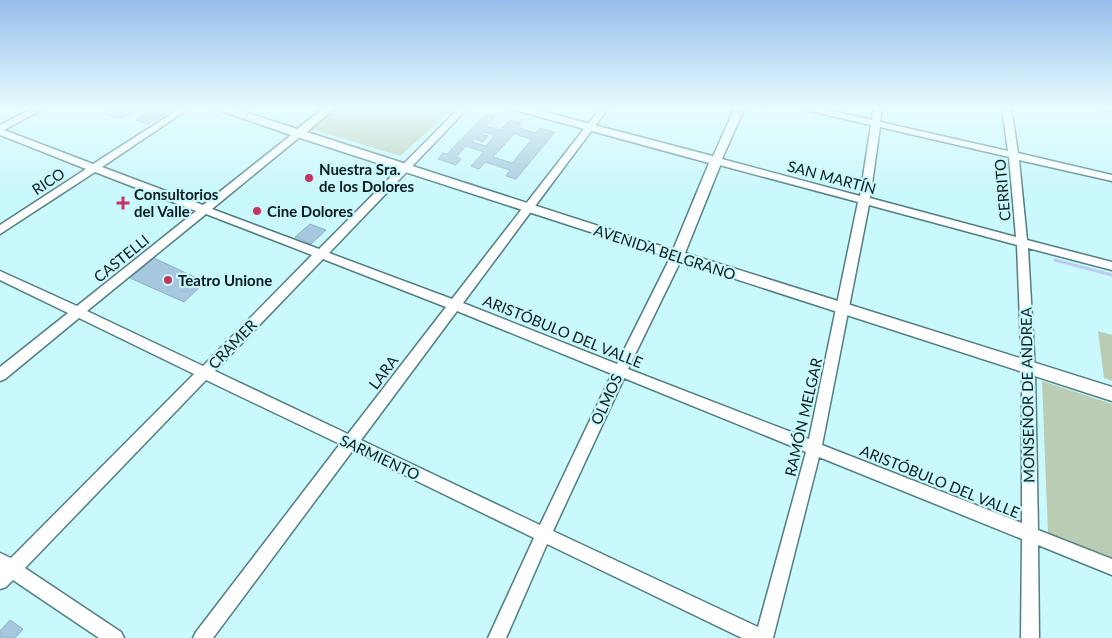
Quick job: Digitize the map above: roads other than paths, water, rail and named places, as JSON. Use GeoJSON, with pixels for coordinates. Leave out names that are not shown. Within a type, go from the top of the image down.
{"type":"FeatureCollection","features":[{"type":"Feature","properties":{"kind":"main road","name":"AVENIDA BELGRANO"},"geometry":{"type":"LineString","coordinates":[[307,137],[1112,394]]}},
{"type":"Feature","properties":{"kind":"main road","name":"SAN MARTÍN"},"geometry":{"type":"LineString","coordinates":[[626,137],[716,161]]}},
{"type":"Feature","properties":{"kind":"main road","name":"OLMOS"},"geometry":{"type":"LineString","coordinates":[[677,256],[716,161]]}},
{"type":"Feature","properties":{"kind":"street","name":"ARISTÓBULO DEL VALLE"},"geometry":{"type":"LineString","coordinates":[[15,137],[454,305],[1112,567]]}},
{"type":"Feature","properties":{"kind":"street","name":"RICO"},"geometry":{"type":"LineString","coordinates":[[0,230],[141,137]]}},
{"type":"Feature","properties":{"kind":"street","name":"CASTELLI"},"geometry":{"type":"LineString","coordinates":[[0,375],[295,137]]}},
{"type":"Feature","properties":{"kind":"street","name":"CRAMER"},"geometry":{"type":"LineString","coordinates":[[4,570],[204,373],[435,137]]}},
{"type":"Feature","properties":{"kind":"street","name":"LARA"},"geometry":{"type":"LineString","coordinates":[[202,638],[583,137]]}},
{"type":"Feature","properties":{"kind":"street"},"geometry":{"type":"LineString","coordinates":[[716,161],[727,137]]}},
{"type":"Feature","properties":{"kind":"street","name":"RAMÓN MELGAR"},"geometry":{"type":"LineString","coordinates":[[762,638],[814,448],[844,309],[874,137]]}},
{"type":"Feature","properties":{"kind":"street"},"geometry":{"type":"LineString","coordinates":[[935,137],[1112,178]]}},
{"type":"Feature","properties":{"kind":"street","name":"CERRITO"},"geometry":{"type":"LineString","coordinates":[[1011,137],[1022,242]]}},
{"type":"Feature","properties":{"kind":"street","name":"SAN MARTÍN"},"geometry":{"type":"LineString","coordinates":[[716,161],[1112,266]]}},
{"type":"Feature","properties":{"kind":"street","name":"MONSEÑOR DE ANDREA"},"geometry":{"type":"LineString","coordinates":[[1022,242],[1028,367],[1030,638]]}},
{"type":"Feature","properties":{"kind":"street","name":"OLMOS"},"geometry":{"type":"LineString","coordinates":[[496,638],[619,371],[677,256]]}},
{"type":"Feature","properties":{"kind":"street","name":"SARMIENTO"},"geometry":{"type":"LineString","coordinates":[[0,275],[762,638]]}},
{"type":"Feature","properties":{"kind":"street"},"geometry":{"type":"LineString","coordinates":[[4,570],[115,638]]}},
{"type":"Feature","properties":{"kind":"waterway"},"geometry":{"type":"LineString","coordinates":[[1055,260],[1112,275]]}},
{"type":"Feature","properties":{"kind":"place","name":"Nuestra Sra. de los Dolores"},"geometry":{"type":"Point","coordinates":[309,178]}},
{"type":"Feature","properties":{"kind":"place","name":"Consultorios del Valle"},"geometry":{"type":"Point","coordinates":[123,203]}},
{"type":"Feature","properties":{"kind":"place","name":"Cine Dolores"},"geometry":{"type":"Point","coordinates":[257,211]}},
{"type":"Feature","properties":{"kind":"place","name":"Teatro Unione"},"geometry":{"type":"Point","coordinates":[168,280]}}]}
